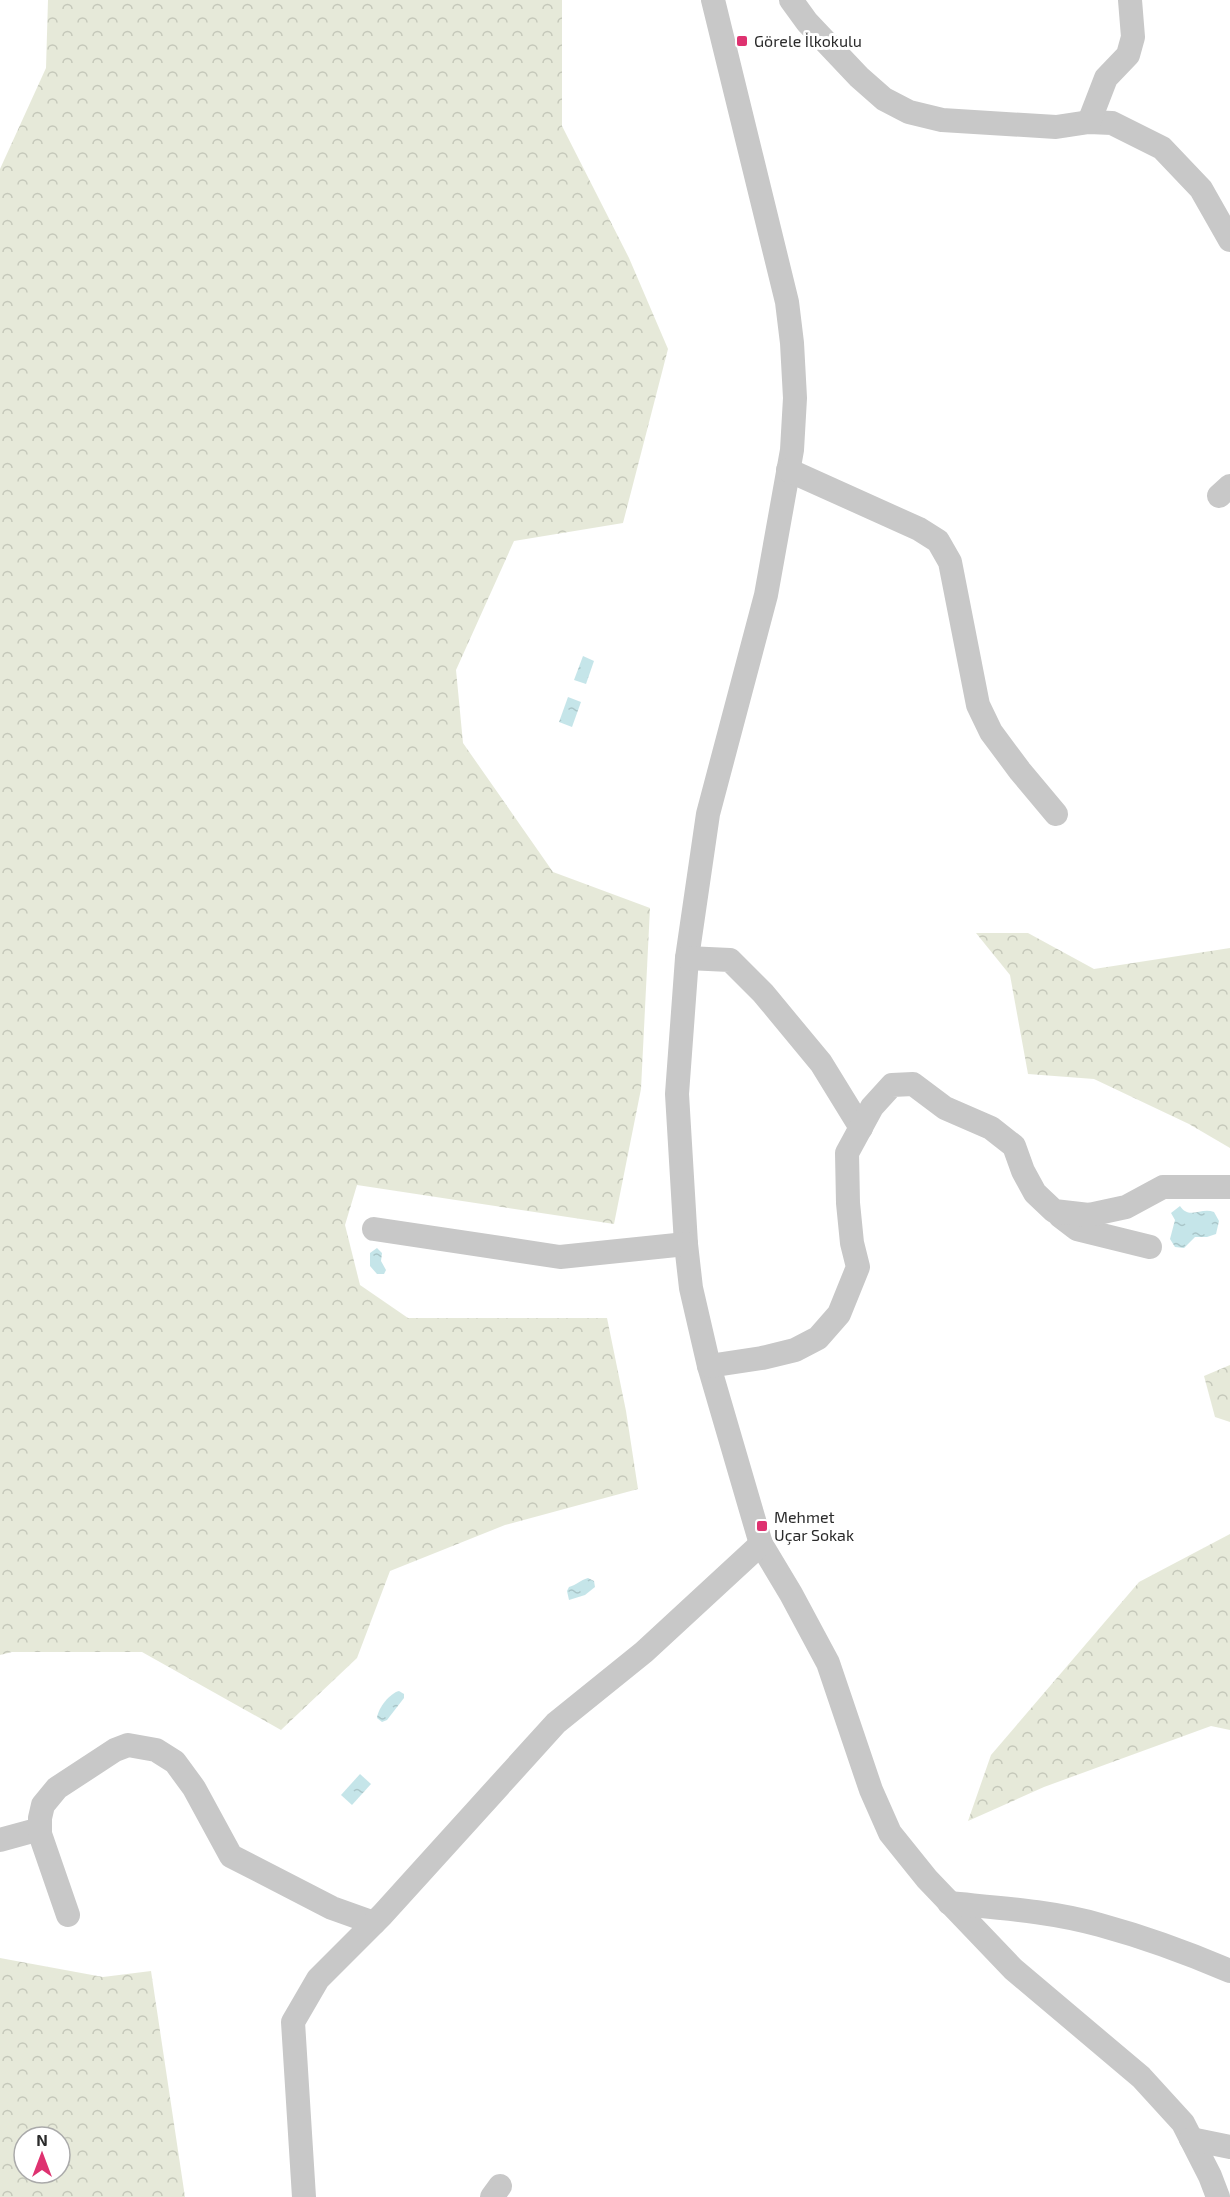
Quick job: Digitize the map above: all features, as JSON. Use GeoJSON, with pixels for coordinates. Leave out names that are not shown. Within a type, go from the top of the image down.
{"type":"FeatureCollection","features":[{"type":"Feature","properties":{"kind":"street"},"geometry":{"type":"LineString","coordinates":[[713,0],[787,302],[795,398],[792,450],[766,595],[708,814],[687,958],[677,1094],[686,1244],[691,1288],[709,1366],[761,1544],[828,1663],[871,1790],[890,1833],[927,1879],[1013,1969],[1141,2077],[1183,2123],[1218,2197]]}},
{"type":"Feature","properties":{"kind":"street"},"geometry":{"type":"LineString","coordinates":[[791,0],[807,22],[859,76],[884,99],[909,112],[942,120],[1056,127],[1089,122],[1112,123],[1162,148],[1201,189],[1230,240]]}},
{"type":"Feature","properties":{"kind":"street"},"geometry":{"type":"LineString","coordinates":[[1089,122],[1106,78],[1128,56],[1133,37],[1130,0]]}},
{"type":"Feature","properties":{"kind":"street"},"geometry":{"type":"LineString","coordinates":[[788,470],[919,529],[938,541],[950,562],[978,705],[991,732],[1056,814]]}},
{"type":"Feature","properties":{"kind":"street"},"geometry":{"type":"LineString","coordinates":[[687,958],[730,960],[763,993],[821,1063],[861,1128]]}},
{"type":"Feature","properties":{"kind":"street"},"geometry":{"type":"LineString","coordinates":[[709,1366],[795,1350],[818,1338],[839,1314],[858,1267],[852,1243],[848,1203],[847,1152],[872,1107],[892,1085],[912,1084],[945,1108],[991,1128],[1014,1146],[1035,1193],[1077,1229],[1150,1246]]}},
{"type":"Feature","properties":{"kind":"street"},"geometry":{"type":"LineString","coordinates":[[1054,1210],[1089,1215],[1126,1207],[1163,1186],[1230,1187]]}},
{"type":"Feature","properties":{"kind":"street"},"geometry":{"type":"LineString","coordinates":[[374,1229],[468,1245],[560,1257],[686,1244]]}},
{"type":"Feature","properties":{"kind":"street"},"geometry":{"type":"LineString","coordinates":[[304,2197],[293,2022],[318,1979],[374,1923],[556,1723],[644,1652],[761,1544]]}},
{"type":"Feature","properties":{"kind":"street"},"geometry":{"type":"LineString","coordinates":[[68,1915],[40,1829],[43,1805],[57,1788],[115,1750],[128,1745],[156,1750],[175,1762],[194,1788],[231,1856],[332,1908],[374,1923]]}},
{"type":"Feature","properties":{"kind":"street"},"geometry":{"type":"LineString","coordinates":[[0,1840],[40,1829]]}},
{"type":"Feature","properties":{"kind":"street"},"geometry":{"type":"LineString","coordinates":[[949,1903],[1017,1910],[1098,1924],[1187,1952],[1230,1971]]}},
{"type":"Feature","properties":{"kind":"street"},"geometry":{"type":"LineString","coordinates":[[1191,2139],[1230,2147]]}},
{"type":"Feature","properties":{"kind":"green space"},"geometry":{"type":"Polygon","coordinates":[[[48,0],[562,0],[562,126],[629,258],[668,349],[623,523],[514,541],[456,670],[463,743],[553,872],[650,908],[641,1089],[614,1224],[357,1185],[345,1225],[360,1285],[408,1318],[607,1318],[626,1411],[638,1489],[505,1525],[390,1571],[357,1658],[281,1730],[142,1652],[12,1652],[0,1655],[0,169],[46,68],[48,0]]]}},
{"type":"Feature","properties":{"kind":"green space"},"geometry":{"type":"Polygon","coordinates":[[[976,933],[1028,933],[1094,969],[1230,948],[1230,1148],[1189,1124],[1094,1079],[1028,1074],[1010,975],[976,933]]]}},
{"type":"Feature","properties":{"kind":"green space"},"geometry":{"type":"Polygon","coordinates":[[[1230,1365],[1230,1422],[1215,1417],[1204,1376],[1230,1365]]]}},
{"type":"Feature","properties":{"kind":"green space"},"geometry":{"type":"Polygon","coordinates":[[[1230,1534],[1230,1730],[1211,1726],[1044,1787],[968,1821],[991,1755],[1139,1582],[1230,1534]]]}},
{"type":"Feature","properties":{"kind":"green space"},"geometry":{"type":"Polygon","coordinates":[[[0,1958],[103,1977],[151,1971],[185,2197],[0,2197],[0,1958]]]}},
{"type":"Feature","properties":{"kind":"water"},"geometry":{"type":"Polygon","coordinates":[[[583,656],[594,661],[586,684],[574,680],[583,656]]]}},
{"type":"Feature","properties":{"kind":"water"},"geometry":{"type":"Polygon","coordinates":[[[568,697],[581,702],[572,727],[559,722],[568,697]]]}},
{"type":"Feature","properties":{"kind":"water"},"geometry":{"type":"Polygon","coordinates":[[[1180,1206],[1191,1213],[1214,1212],[1219,1221],[1216,1234],[1195,1237],[1184,1248],[1175,1247],[1170,1239],[1175,1220],[1171,1213],[1180,1206]]]}},
{"type":"Feature","properties":{"kind":"water"},"geometry":{"type":"Polygon","coordinates":[[[377,1248],[382,1253],[381,1261],[386,1270],[384,1274],[377,1274],[370,1266],[370,1253],[377,1248]]]}},
{"type":"Feature","properties":{"kind":"water"},"geometry":{"type":"Polygon","coordinates":[[[588,1578],[594,1581],[595,1587],[585,1595],[569,1600],[567,1591],[569,1587],[588,1578]]]}},
{"type":"Feature","properties":{"kind":"water"},"geometry":{"type":"Polygon","coordinates":[[[399,1691],[404,1694],[404,1698],[387,1720],[382,1722],[377,1718],[382,1706],[388,1698],[399,1691]]]}},
{"type":"Feature","properties":{"kind":"water"},"geometry":{"type":"Polygon","coordinates":[[[360,1774],[371,1784],[352,1805],[341,1795],[360,1774]]]}},
{"type":"Feature","properties":{"kind":"place","name":"Görele İlkokulu"},"geometry":{"type":"Point","coordinates":[742,41]}},
{"type":"Feature","properties":{"kind":"place","name":"Mehmet Uçar Sokak"},"geometry":{"type":"Point","coordinates":[762,1526]}}]}
